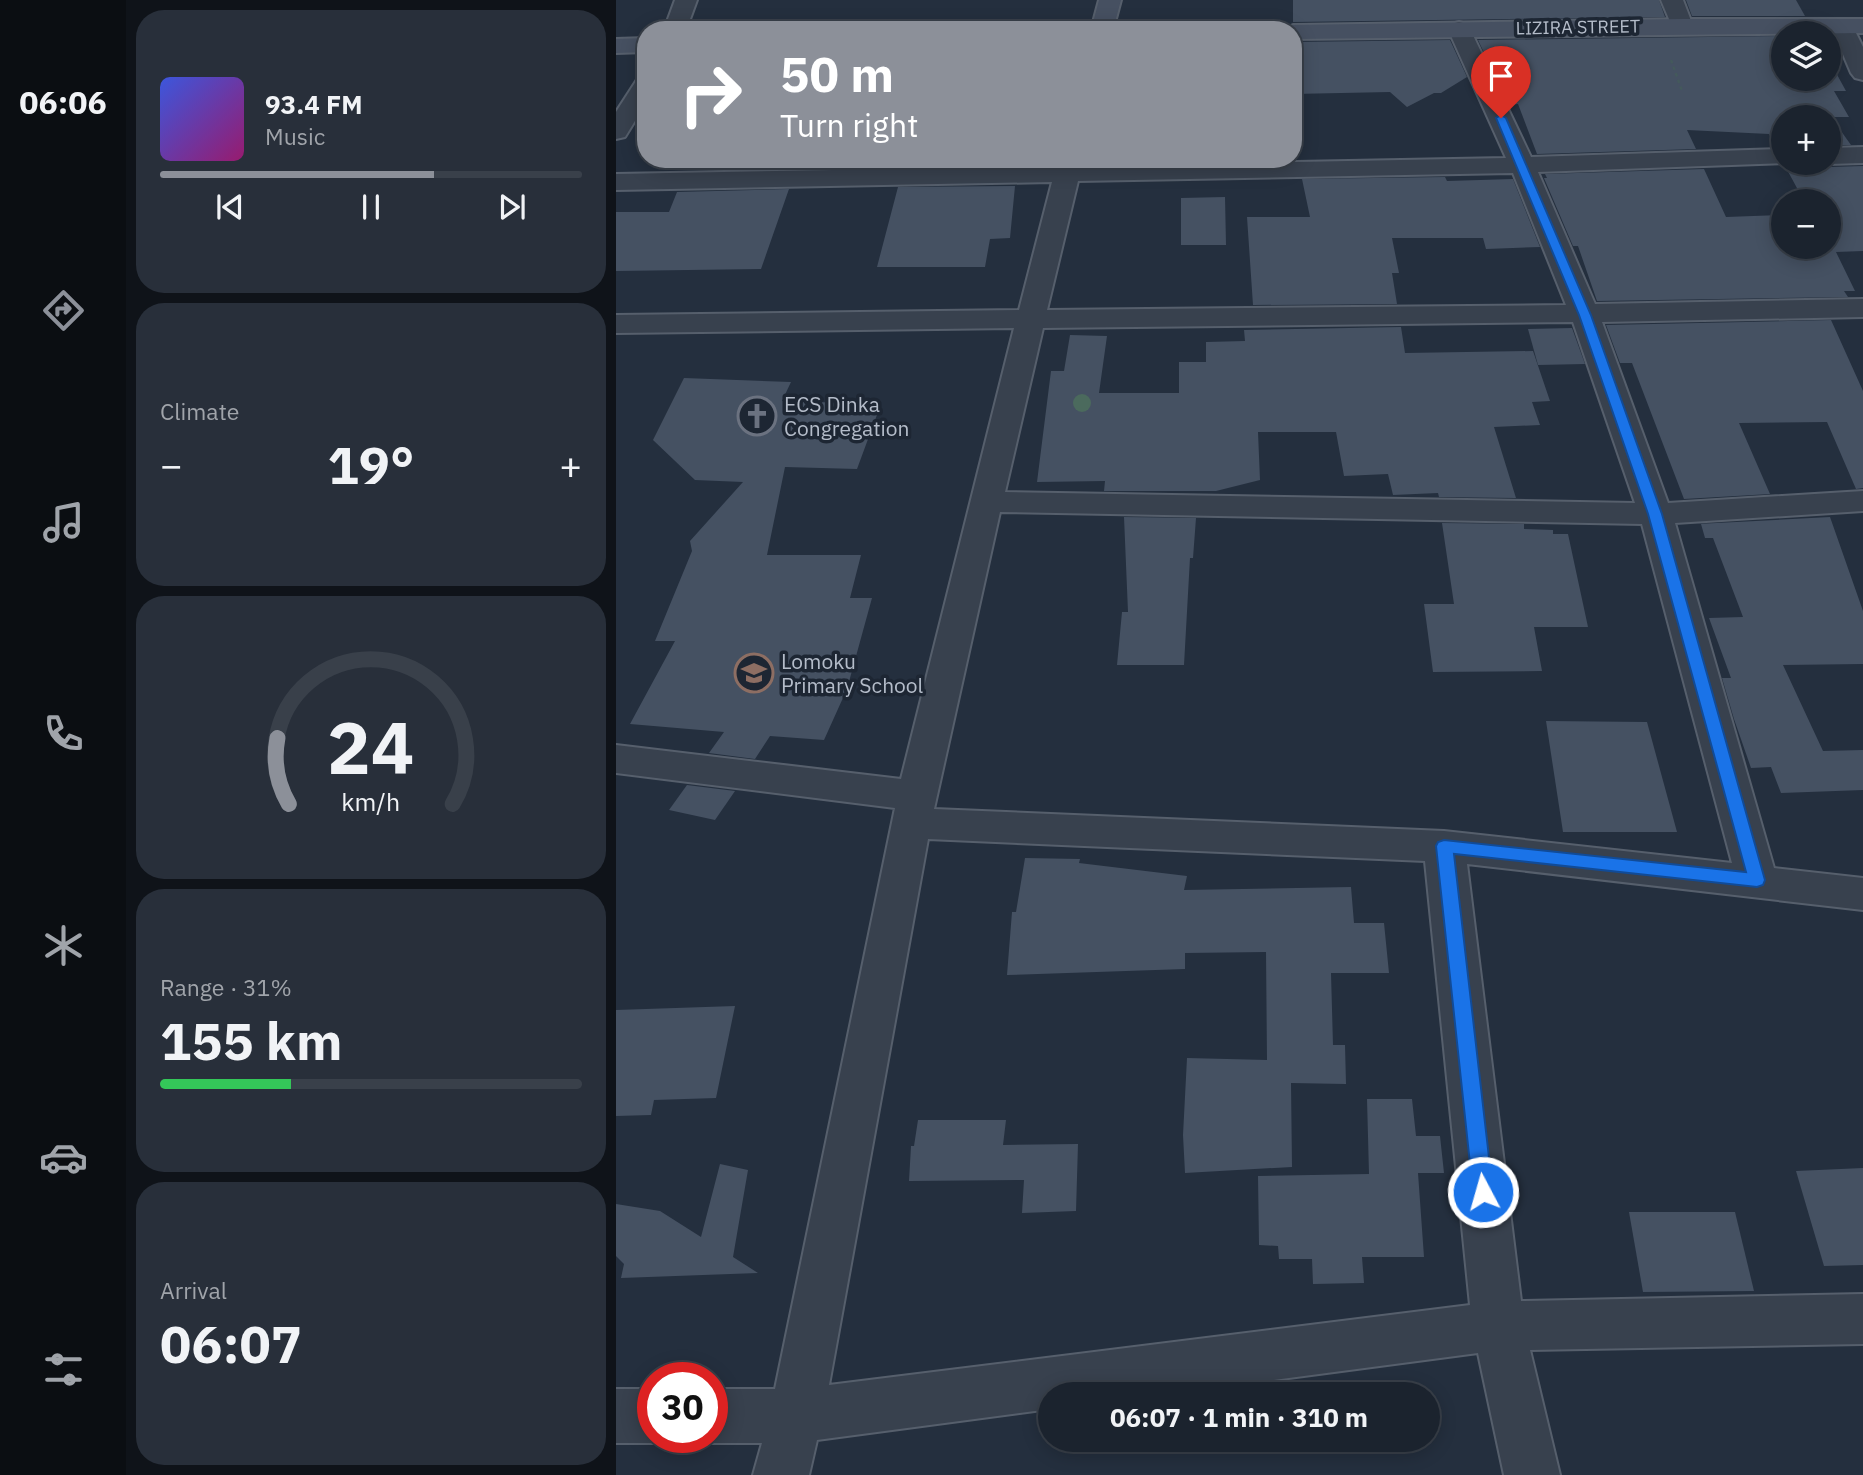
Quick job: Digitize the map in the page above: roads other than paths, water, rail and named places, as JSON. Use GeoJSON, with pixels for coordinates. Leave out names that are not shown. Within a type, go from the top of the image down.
{"type":"FeatureCollection","features":[{"type":"Feature","properties":{"kind":"street"},"geometry":{"type":"LineString","coordinates":[[678,21],[686,0]]}},
{"type":"Feature","properties":{"kind":"street"},"geometry":{"type":"LineString","coordinates":[[1104,21],[1110,0]]}},
{"type":"Feature","properties":{"kind":"street"},"geometry":{"type":"LineString","coordinates":[[1672,0],[1682,26]]}},
{"type":"Feature","properties":{"kind":"street"},"geometry":{"type":"LineString","coordinates":[[1853,26],[1863,73]]}},
{"type":"Feature","properties":{"kind":"street","name":"LIZIRA STREET"},"geometry":{"type":"LineString","coordinates":[[1302,32],[1853,26]]}},
{"type":"Feature","properties":{"kind":"street"},"geometry":{"type":"LineString","coordinates":[[1459,29],[1491,95],[1585,315],[1655,514],[1757,880]]}},
{"type":"Feature","properties":{"kind":"street"},"geometry":{"type":"LineString","coordinates":[[616,46],[637,45]]}},
{"type":"Feature","properties":{"kind":"street"},"geometry":{"type":"LineString","coordinates":[[616,132],[637,98]]}},
{"type":"Feature","properties":{"kind":"street"},"geometry":{"type":"LineString","coordinates":[[1841,156],[1863,155]]}},
{"type":"Feature","properties":{"kind":"street"},"geometry":{"type":"LineString","coordinates":[[1302,166],[1520,165],[1771,157]]}},
{"type":"Feature","properties":{"kind":"street"},"geometry":{"type":"LineString","coordinates":[[616,182],[1038,168]]}},
{"type":"Feature","properties":{"kind":"street"},"geometry":{"type":"LineString","coordinates":[[781,1475],[796,1416],[915,809],[986,502],[1068,168]]}},
{"type":"Feature","properties":{"kind":"street"},"geometry":{"type":"LineString","coordinates":[[616,324],[1032,317],[1585,315],[1863,308]]}},
{"type":"Feature","properties":{"kind":"street"},"geometry":{"type":"LineString","coordinates":[[986,502],[1655,514],[1863,501]]}},
{"type":"Feature","properties":{"kind":"street"},"geometry":{"type":"LineString","coordinates":[[616,759],[915,809],[1444,846],[1863,894]]}},
{"type":"Feature","properties":{"kind":"street"},"geometry":{"type":"LineString","coordinates":[[1444,846],[1498,1326],[1532,1475]]}},
{"type":"Feature","properties":{"kind":"street"},"geometry":{"type":"LineString","coordinates":[[728,1416],[796,1416],[1498,1326],[1863,1319]]}},
{"type":"Feature","properties":{"kind":"street"},"geometry":{"type":"LineString","coordinates":[[616,1416],[637,1416]]}},
{"type":"Feature","properties":{"kind":"place","name":"ECS Dinka Congregation"},"geometry":{"type":"Point","coordinates":[757,416]}},
{"type":"Feature","properties":{"kind":"place","name":"Lomoku Primary School"},"geometry":{"type":"Point","coordinates":[754,673]}}]}
